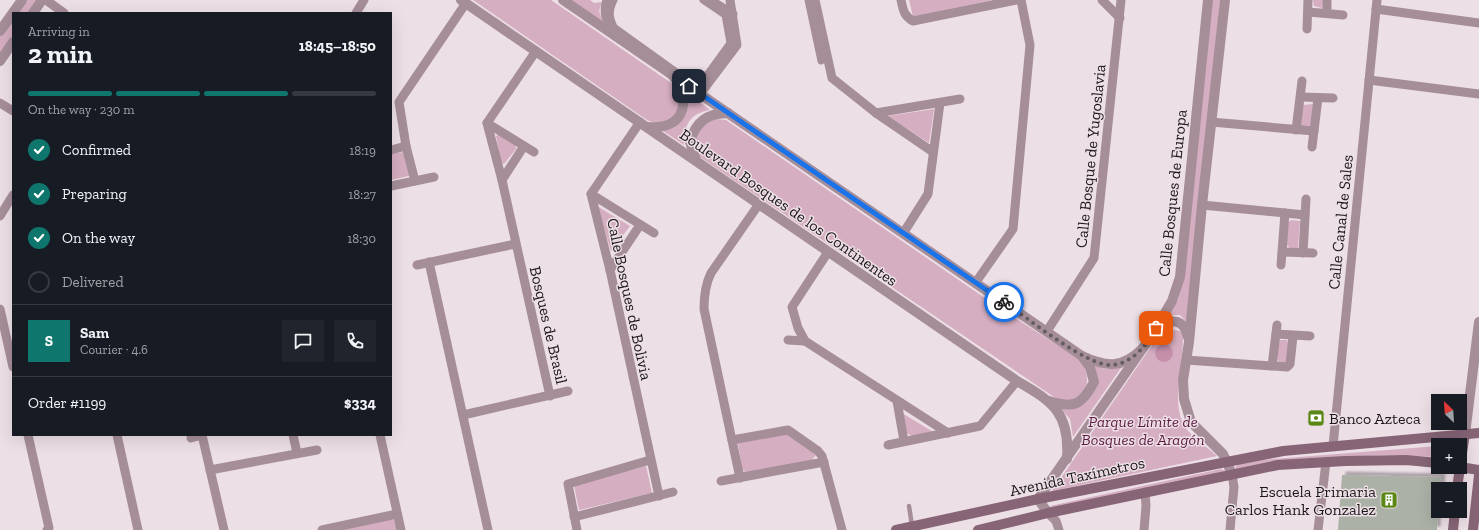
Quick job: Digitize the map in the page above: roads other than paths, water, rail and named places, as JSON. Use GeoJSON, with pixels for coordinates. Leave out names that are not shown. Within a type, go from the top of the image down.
{"type":"FeatureCollection","features":[{"type":"Feature","properties":{"kind":"main road","name":"Avenida Taxímetros"},"geometry":{"type":"LineString","coordinates":[[896,530],[912,528],[1038,499],[1283,451],[1479,433]]}},
{"type":"Feature","properties":{"kind":"main road"},"geometry":{"type":"LineString","coordinates":[[1464,438],[1465,434]]}},
{"type":"Feature","properties":{"kind":"main road","name":"Avenida Taxímetros"},"geometry":{"type":"LineString","coordinates":[[978,530],[1048,513],[1278,465],[1406,460],[1431,462]]}},
{"type":"Feature","properties":{"kind":"main road"},"geometry":{"type":"LineString","coordinates":[[1467,468],[1479,470]]}},
{"type":"Feature","properties":{"kind":"main road"},"geometry":{"type":"LineString","coordinates":[[1474,530],[1479,475]]}},
{"type":"Feature","properties":{"kind":"main road"},"geometry":{"type":"LineString","coordinates":[[1452,530],[1454,518]]}},
{"type":"Feature","properties":{"kind":"street"},"geometry":{"type":"LineString","coordinates":[[14,12],[22,0]]}},
{"type":"Feature","properties":{"kind":"street"},"geometry":{"type":"LineString","coordinates":[[34,12],[42,0]]}},
{"type":"Feature","properties":{"kind":"street"},"geometry":{"type":"LineString","coordinates":[[46,0],[63,12]]}},
{"type":"Feature","properties":{"kind":"street"},"geometry":{"type":"LineString","coordinates":[[357,12],[364,0]]}},
{"type":"Feature","properties":{"kind":"street"},"geometry":{"type":"LineString","coordinates":[[563,0],[728,114],[904,232],[1082,356],[1100,364],[1112,366],[1136,356],[1142,349]]}},
{"type":"Feature","properties":{"kind":"street"},"geometry":{"type":"LineString","coordinates":[[599,0],[604,0]]}},
{"type":"Feature","properties":{"kind":"street"},"geometry":{"type":"LineString","coordinates":[[607,0],[604,9],[605,17],[614,36]]}},
{"type":"Feature","properties":{"kind":"street"},"geometry":{"type":"LineString","coordinates":[[614,0],[610,9],[610,18],[614,27],[692,83],[701,83],[730,43],[725,15],[703,0]]}},
{"type":"Feature","properties":{"kind":"street"},"geometry":{"type":"LineString","coordinates":[[710,0],[732,14]]}},
{"type":"Feature","properties":{"kind":"street"},"geometry":{"type":"LineString","coordinates":[[700,94],[737,45],[730,0]]}},
{"type":"Feature","properties":{"kind":"street"},"geometry":{"type":"LineString","coordinates":[[808,0],[821,61]]}},
{"type":"Feature","properties":{"kind":"street"},"geometry":{"type":"LineString","coordinates":[[815,0],[832,78],[876,113],[933,152]]}},
{"type":"Feature","properties":{"kind":"street"},"geometry":{"type":"LineString","coordinates":[[901,0],[903,12],[913,21],[1016,0]]}},
{"type":"Feature","properties":{"kind":"street"},"geometry":{"type":"LineString","coordinates":[[976,282],[1013,228],[1030,45],[1021,0]]}},
{"type":"Feature","properties":{"kind":"street"},"geometry":{"type":"LineString","coordinates":[[1102,0],[1102,2],[1120,18]]}},
{"type":"Feature","properties":{"kind":"street","name":"Calle Bosque de Yugoslavia"},"geometry":{"type":"LineString","coordinates":[[1047,331],[1094,258],[1121,0]]}},
{"type":"Feature","properties":{"kind":"street","name":"Calle Bosques de Europa"},"geometry":{"type":"LineString","coordinates":[[1038,499],[1152,335],[1172,301],[1180,276],[1208,0]]}},
{"type":"Feature","properties":{"kind":"street","name":"Calle Bosques de Europa"},"geometry":{"type":"LineString","coordinates":[[1225,0],[1202,205],[1189,342],[1183,380],[1184,399],[1191,422],[1223,454],[1232,474]]}},
{"type":"Feature","properties":{"kind":"street"},"geometry":{"type":"LineString","coordinates":[[1307,29],[1308,0]]}},
{"type":"Feature","properties":{"kind":"street"},"geometry":{"type":"LineString","coordinates":[[1327,0],[1327,13]]}},
{"type":"Feature","properties":{"kind":"street"},"geometry":{"type":"LineString","coordinates":[[415,181],[406,146],[399,102],[464,2]]}},
{"type":"Feature","properties":{"kind":"street","name":"Boulevard Bosques de los Continentes"},"geometry":{"type":"LineString","coordinates":[[464,2],[1017,381],[1049,401],[1062,418],[1066,429],[1068,440],[1067,459]]}},
{"type":"Feature","properties":{"kind":"street"},"geometry":{"type":"LineString","coordinates":[[1376,5],[1479,23]]}},
{"type":"Feature","properties":{"kind":"street","name":"Calle Canal de Sales"},"geometry":{"type":"LineString","coordinates":[[1333,446],[1376,5]]}},
{"type":"Feature","properties":{"kind":"street"},"geometry":{"type":"LineString","coordinates":[[1308,12],[1343,15]]}},
{"type":"Feature","properties":{"kind":"street"},"geometry":{"type":"LineString","coordinates":[[0,32],[12,15]]}},
{"type":"Feature","properties":{"kind":"street"},"geometry":{"type":"LineString","coordinates":[[0,61],[12,43]]}},
{"type":"Feature","properties":{"kind":"street"},"geometry":{"type":"LineString","coordinates":[[534,152],[486,123],[536,51]]}},
{"type":"Feature","properties":{"kind":"street"},"geometry":{"type":"LineString","coordinates":[[654,233],[591,194],[644,124],[662,127],[673,123],[681,113],[684,98],[672,74]]}},
{"type":"Feature","properties":{"kind":"street"},"geometry":{"type":"LineString","coordinates":[[1369,80],[1479,94]]}},
{"type":"Feature","properties":{"kind":"street"},"geometry":{"type":"LineString","coordinates":[[1296,130],[1302,81]]}},
{"type":"Feature","properties":{"kind":"street"},"geometry":{"type":"LineString","coordinates":[[1301,97],[1333,98]]}},
{"type":"Feature","properties":{"kind":"street"},"geometry":{"type":"LineString","coordinates":[[1312,147],[1318,98]]}},
{"type":"Feature","properties":{"kind":"street"},"geometry":{"type":"LineString","coordinates":[[876,113],[960,99]]}},
{"type":"Feature","properties":{"kind":"street"},"geometry":{"type":"LineString","coordinates":[[0,103],[12,110]]}},
{"type":"Feature","properties":{"kind":"street"},"geometry":{"type":"LineString","coordinates":[[904,232],[928,194],[940,103]]}},
{"type":"Feature","properties":{"kind":"street"},"geometry":{"type":"LineString","coordinates":[[696,161],[692,153],[690,142],[698,125],[712,115],[728,114]]}},
{"type":"Feature","properties":{"kind":"street"},"geometry":{"type":"LineString","coordinates":[[1212,122],[1314,131]]}},
{"type":"Feature","properties":{"kind":"street","name":"Bosques de Brasil"},"geometry":{"type":"LineString","coordinates":[[463,415],[550,396],[502,180],[486,123]]}},
{"type":"Feature","properties":{"kind":"street"},"geometry":{"type":"LineString","coordinates":[[392,150],[406,146]]}},
{"type":"Feature","properties":{"kind":"street"},"geometry":{"type":"LineString","coordinates":[[502,180],[524,146]]}},
{"type":"Feature","properties":{"kind":"street"},"geometry":{"type":"LineString","coordinates":[[392,186],[434,177]]}},
{"type":"Feature","properties":{"kind":"street","name":"Calle Bosques de Bolivia"},"geometry":{"type":"LineString","coordinates":[[591,194],[610,270],[658,496]]}},
{"type":"Feature","properties":{"kind":"street"},"geometry":{"type":"LineString","coordinates":[[0,216],[12,197]]}},
{"type":"Feature","properties":{"kind":"street"},"geometry":{"type":"LineString","coordinates":[[1303,253],[1306,199]]}},
{"type":"Feature","properties":{"kind":"street"},"geometry":{"type":"LineString","coordinates":[[740,478],[704,309],[704,293],[706,282],[711,273],[759,204]]}},
{"type":"Feature","properties":{"kind":"street"},"geometry":{"type":"LineString","coordinates":[[1202,205],[1305,215]]}},
{"type":"Feature","properties":{"kind":"street"},"geometry":{"type":"LineString","coordinates":[[1281,264],[1285,213]]}},
{"type":"Feature","properties":{"kind":"street"},"geometry":{"type":"LineString","coordinates":[[610,270],[640,225]]}},
{"type":"Feature","properties":{"kind":"street"},"geometry":{"type":"LineString","coordinates":[[418,265],[515,244]]}},
{"type":"Feature","properties":{"kind":"street"},"geometry":{"type":"LineString","coordinates":[[828,252],[792,307],[798,328],[805,341],[948,433]]}},
{"type":"Feature","properties":{"kind":"street"},"geometry":{"type":"LineString","coordinates":[[1283,252],[1313,253]]}},
{"type":"Feature","properties":{"kind":"street"},"geometry":{"type":"LineString","coordinates":[[429,262],[488,530]]}},
{"type":"Feature","properties":{"kind":"street"},"geometry":{"type":"LineString","coordinates":[[0,309],[12,363]]}},
{"type":"Feature","properties":{"kind":"street"},"geometry":{"type":"LineString","coordinates":[[1152,335],[1163,325],[1172,321],[1182,323],[1186,328],[1189,342]]}},
{"type":"Feature","properties":{"kind":"street"},"geometry":{"type":"LineString","coordinates":[[1465,434],[1479,322]]}},
{"type":"Feature","properties":{"kind":"street"},"geometry":{"type":"LineString","coordinates":[[1272,366],[1276,329],[1293,336],[1310,336]]}},
{"type":"Feature","properties":{"kind":"street"},"geometry":{"type":"LineString","coordinates":[[1186,360],[1289,366],[1293,336]]}},
{"type":"Feature","properties":{"kind":"street"},"geometry":{"type":"LineString","coordinates":[[788,340],[805,341]]}},
{"type":"Feature","properties":{"kind":"street"},"geometry":{"type":"LineString","coordinates":[[1049,401],[1063,405],[1074,404],[1087,396],[1094,382],[1090,367],[1082,356]]}},
{"type":"Feature","properties":{"kind":"street"},"geometry":{"type":"LineString","coordinates":[[888,445],[981,425],[1017,381]]}},
{"type":"Feature","properties":{"kind":"street"},"geometry":{"type":"LineString","coordinates":[[550,396],[568,391]]}},
{"type":"Feature","properties":{"kind":"street"},"geometry":{"type":"LineString","coordinates":[[897,401],[904,441]]}},
{"type":"Feature","properties":{"kind":"street"},"geometry":{"type":"LineString","coordinates":[[732,440],[788,430],[818,451],[824,462],[842,530]]}},
{"type":"Feature","properties":{"kind":"street"},"geometry":{"type":"LineString","coordinates":[[28,436],[48,529]]}},
{"type":"Feature","properties":{"kind":"street"},"geometry":{"type":"LineString","coordinates":[[116,436],[138,530]]}},
{"type":"Feature","properties":{"kind":"street"},"geometry":{"type":"LineString","coordinates":[[191,438],[198,436]]}},
{"type":"Feature","properties":{"kind":"street"},"geometry":{"type":"LineString","coordinates":[[202,436],[224,530]]}},
{"type":"Feature","properties":{"kind":"street"},"geometry":{"type":"LineString","coordinates":[[293,436],[296,453]]}},
{"type":"Feature","properties":{"kind":"street"},"geometry":{"type":"LineString","coordinates":[[380,436],[401,530]]}},
{"type":"Feature","properties":{"kind":"street"},"geometry":{"type":"LineString","coordinates":[[210,470],[317,450]]}},
{"type":"Feature","properties":{"kind":"street"},"geometry":{"type":"LineString","coordinates":[[577,530],[568,487],[569,483],[650,460]]}},
{"type":"Feature","properties":{"kind":"street"},"geometry":{"type":"LineString","coordinates":[[720,481],[824,462]]}},
{"type":"Feature","properties":{"kind":"street"},"geometry":{"type":"LineString","coordinates":[[1318,530],[1326,462]]}},
{"type":"Feature","properties":{"kind":"street"},"geometry":{"type":"LineString","coordinates":[[1230,530],[1234,487],[1232,474]]}},
{"type":"Feature","properties":{"kind":"street"},"geometry":{"type":"LineString","coordinates":[[574,517],[673,492]]}},
{"type":"Feature","properties":{"kind":"street"},"geometry":{"type":"LineString","coordinates":[[1144,530],[1146,506],[1145,492]]}},
{"type":"Feature","properties":{"kind":"street"},"geometry":{"type":"LineString","coordinates":[[1038,499],[1056,521],[1059,530]]}},
{"type":"Feature","properties":{"kind":"street"},"geometry":{"type":"LineString","coordinates":[[322,530],[397,514]]}},
{"type":"Feature","properties":{"kind":"lane"},"geometry":{"type":"LineString","coordinates":[[909,506],[912,528]]}},
{"type":"Feature","properties":{"kind":"place","name":"Banco Azteca"},"geometry":{"type":"Point","coordinates":[1316,418]}},
{"type":"Feature","properties":{"kind":"place","name":"Escuela Primaria Carlos Hank Gonzalez"},"geometry":{"type":"Point","coordinates":[1389,500]}},
{"type":"Feature","properties":{"kind":"park label","name":"Parque Límite de Bosques de Aragón"},"geometry":{"type":"Point","coordinates":[1143,430]}}]}
